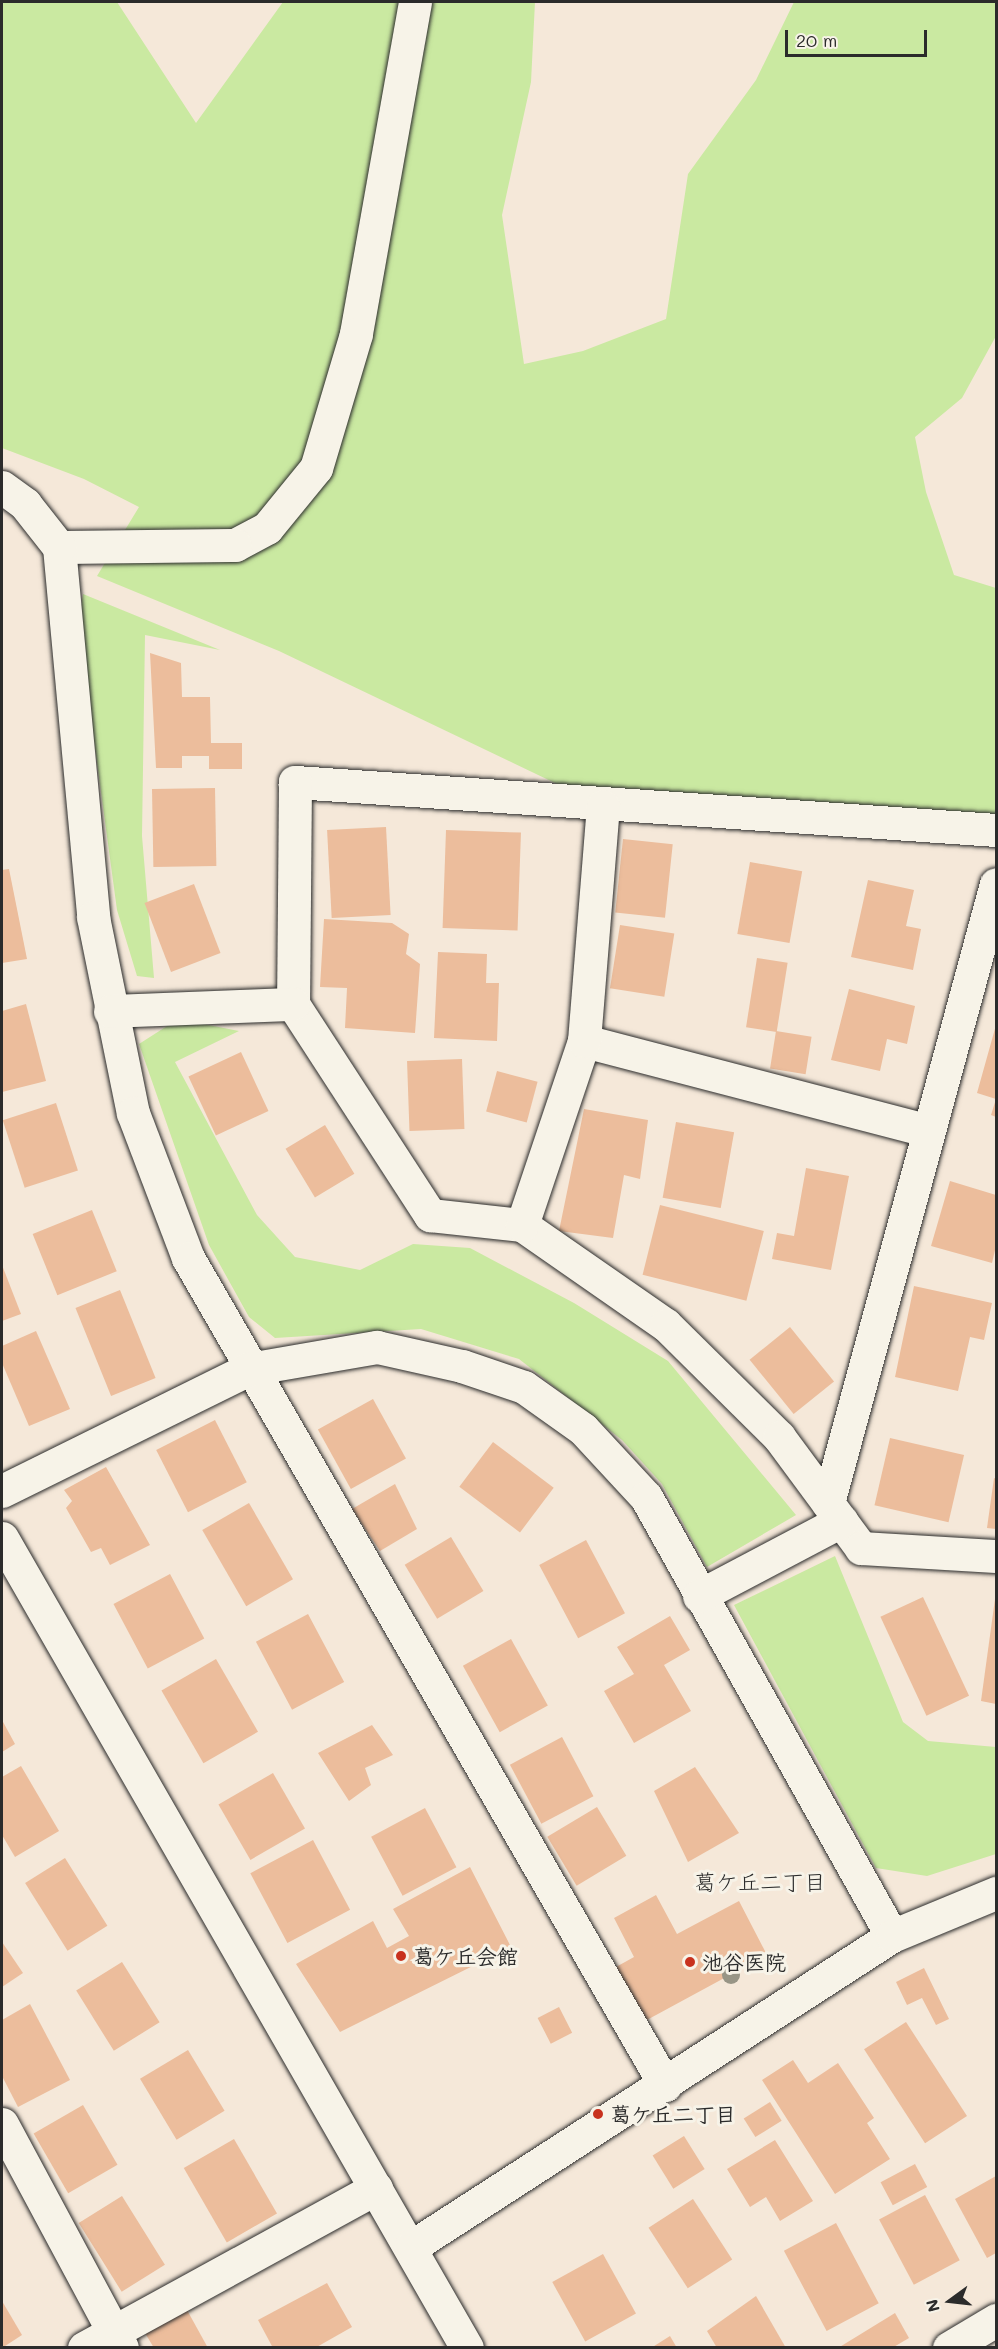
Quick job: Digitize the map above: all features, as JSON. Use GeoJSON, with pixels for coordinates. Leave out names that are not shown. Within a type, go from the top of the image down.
{"type":"FeatureCollection","features":[{"type":"Feature","properties":{"kind":"street"},"geometry":{"type":"LineString","coordinates":[[60,547],[235,545],[267,528],[316,468],[356,334],[415,2]]}},
{"type":"Feature","properties":{"kind":"street"},"geometry":{"type":"LineString","coordinates":[[2,487],[25,504],[60,547],[93,917],[110,1011],[133,1113],[184,1246],[249,1369],[665,2085]]}},
{"type":"Feature","properties":{"kind":"street"},"geometry":{"type":"LineString","coordinates":[[996,830],[603,806],[295,782],[293,1004],[430,1215],[522,1225],[666,1325],[779,1437],[861,1548],[996,1556]]}},
{"type":"Feature","properties":{"kind":"street"},"geometry":{"type":"LineString","coordinates":[[522,1225],[584,1041],[603,806]]}},
{"type":"Feature","properties":{"kind":"street"},"geometry":{"type":"LineString","coordinates":[[699,1596],[835,1512],[926,1130],[996,884]]}},
{"type":"Feature","properties":{"kind":"street"},"geometry":{"type":"LineString","coordinates":[[110,1011],[293,1004]]}},
{"type":"Feature","properties":{"kind":"street"},"geometry":{"type":"LineString","coordinates":[[584,1041],[926,1130]]}},
{"type":"Feature","properties":{"kind":"street"},"geometry":{"type":"LineString","coordinates":[[2,1491],[249,1369],[377,1347],[462,1366],[524,1387],[583,1429],[646,1497],[699,1596],[892,1936]]}},
{"type":"Feature","properties":{"kind":"street"},"geometry":{"type":"LineString","coordinates":[[2,1538],[467,2348]]}},
{"type":"Feature","properties":{"kind":"street"},"geometry":{"type":"LineString","coordinates":[[411,2247],[665,2085],[892,1936],[996,1893]]}},
{"type":"Feature","properties":{"kind":"street"},"geometry":{"type":"LineString","coordinates":[[2,2124],[117,2340]]}},
{"type":"Feature","properties":{"kind":"street"},"geometry":{"type":"LineString","coordinates":[[84,2348],[117,2340],[376,2188]]}},
{"type":"Feature","properties":{"kind":"street"},"geometry":{"type":"LineString","coordinates":[[949,2348],[996,2320]]}},
{"type":"Feature","properties":{"kind":"green space"},"geometry":{"type":"Polygon","coordinates":[[[2,2],[117,2],[196,123],[283,2],[535,2],[531,82],[502,215],[524,364],[583,351],[666,319],[688,174],[756,80],[794,2],[996,2],[996,336],[962,398],[915,437],[926,492],[954,575],[996,588],[996,817],[603,806],[279,651],[97,576],[139,507],[84,479],[2,448],[2,2]]]}},
{"type":"Feature","properties":{"kind":"green space"},"geometry":{"type":"Polygon","coordinates":[[[83,594],[220,650],[145,635],[142,836],[154,978],[137,976],[117,910],[78,623],[83,594]]]}},
{"type":"Feature","properties":{"kind":"green space"},"geometry":{"type":"Polygon","coordinates":[[[178,1019],[239,1031],[175,1062],[257,1215],[295,1257],[360,1270],[413,1244],[470,1248],[574,1303],[668,1361],[796,1515],[707,1567],[662,1484],[622,1440],[519,1359],[421,1329],[275,1338],[249,1317],[209,1245],[139,1044],[178,1019]]]}},
{"type":"Feature","properties":{"kind":"green space"},"geometry":{"type":"Polygon","coordinates":[[[835,1556],[903,1722],[928,1741],[996,1747],[996,1854],[927,1876],[876,1868],[734,1605],[835,1556]]]}},
{"type":"Feature","properties":{"kind":"building"},"geometry":{"type":"Polygon","coordinates":[[[150,653],[181,663],[182,697],[210,697],[211,743],[242,743],[242,769],[209,769],[209,756],[182,756],[182,768],[156,768],[150,653]]]}},
{"type":"Feature","properties":{"kind":"building"},"geometry":{"type":"Polygon","coordinates":[[[215,788],[216,866],[153,867],[152,789],[215,788]]]}},
{"type":"Feature","properties":{"kind":"building"},"geometry":{"type":"Polygon","coordinates":[[[386,827],[391,915],[332,918],[327,830],[386,827]]]}},
{"type":"Feature","properties":{"kind":"building"},"geometry":{"type":"Polygon","coordinates":[[[446,830],[521,833],[518,931],[443,928],[446,830]]]}},
{"type":"Feature","properties":{"kind":"building"},"geometry":{"type":"Polygon","coordinates":[[[623,839],[673,844],[665,918],[615,913],[623,839]]]}},
{"type":"Feature","properties":{"kind":"building"},"geometry":{"type":"Polygon","coordinates":[[[750,862],[802,871],[790,943],[737,934],[750,862]]]}},
{"type":"Feature","properties":{"kind":"building"},"geometry":{"type":"Polygon","coordinates":[[[9,869],[27,959],[2,963],[2,870],[9,869]]]}},
{"type":"Feature","properties":{"kind":"building"},"geometry":{"type":"Polygon","coordinates":[[[868,880],[914,890],[906,926],[921,929],[913,970],[851,957],[868,880]]]}},
{"type":"Feature","properties":{"kind":"building"},"geometry":{"type":"Polygon","coordinates":[[[194,884],[221,953],[171,972],[145,903],[194,884]]]}},
{"type":"Feature","properties":{"kind":"building"},"geometry":{"type":"Polygon","coordinates":[[[324,919],[392,923],[409,934],[406,954],[420,964],[415,1033],[345,1028],[347,988],[320,987],[324,919]]]}},
{"type":"Feature","properties":{"kind":"building"},"geometry":{"type":"Polygon","coordinates":[[[620,925],[674,934],[664,997],[610,988],[620,925]]]}},
{"type":"Feature","properties":{"kind":"building"},"geometry":{"type":"Polygon","coordinates":[[[438,952],[487,954],[486,983],[499,983],[497,1041],[434,1038],[438,952]]]}},
{"type":"Feature","properties":{"kind":"building"},"geometry":{"type":"Polygon","coordinates":[[[757,958],[788,963],[777,1032],[746,1027],[757,958]]]}},
{"type":"Feature","properties":{"kind":"building"},"geometry":{"type":"Polygon","coordinates":[[[849,989],[915,1006],[907,1044],[887,1039],[880,1071],[831,1060],[849,989]]]}},
{"type":"Feature","properties":{"kind":"building"},"geometry":{"type":"Polygon","coordinates":[[[26,1004],[46,1081],[2,1092],[2,1011],[26,1004]]]}},
{"type":"Feature","properties":{"kind":"building"},"geometry":{"type":"Polygon","coordinates":[[[996,1025],[996,1099],[977,1093],[996,1025]]]}},
{"type":"Feature","properties":{"kind":"building"},"geometry":{"type":"Polygon","coordinates":[[[776,1031],[812,1037],[806,1074],[770,1069],[776,1031]]]}},
{"type":"Feature","properties":{"kind":"building"},"geometry":{"type":"Polygon","coordinates":[[[241,1052],[268,1111],[216,1135],[188,1077],[241,1052]]]}},
{"type":"Feature","properties":{"kind":"building"},"geometry":{"type":"Polygon","coordinates":[[[462,1059],[464,1129],[409,1131],[407,1061],[462,1059]]]}},
{"type":"Feature","properties":{"kind":"building"},"geometry":{"type":"Polygon","coordinates":[[[497,1071],[538,1082],[527,1122],[486,1112],[497,1071]]]}},
{"type":"Feature","properties":{"kind":"building"},"geometry":{"type":"Polygon","coordinates":[[[996,1099],[996,1117],[991,1115],[996,1099]]]}},
{"type":"Feature","properties":{"kind":"building"},"geometry":{"type":"Polygon","coordinates":[[[56,1103],[78,1171],[25,1188],[3,1120],[56,1103]]]}},
{"type":"Feature","properties":{"kind":"building"},"geometry":{"type":"Polygon","coordinates":[[[584,1109],[648,1120],[640,1179],[624,1175],[613,1238],[559,1231],[584,1109]]]}},
{"type":"Feature","properties":{"kind":"building"},"geometry":{"type":"Polygon","coordinates":[[[676,1122],[734,1132],[721,1208],[663,1198],[676,1122]]]}},
{"type":"Feature","properties":{"kind":"building"},"geometry":{"type":"Polygon","coordinates":[[[325,1125],[354,1174],[315,1198],[286,1149],[325,1125]]]}},
{"type":"Feature","properties":{"kind":"building"},"geometry":{"type":"Polygon","coordinates":[[[806,1168],[849,1176],[831,1270],[772,1259],[777,1233],[794,1236],[806,1168]]]}},
{"type":"Feature","properties":{"kind":"building"},"geometry":{"type":"Polygon","coordinates":[[[950,1181],[996,1195],[996,1246],[992,1263],[931,1246],[950,1181]]]}},
{"type":"Feature","properties":{"kind":"building"},"geometry":{"type":"Polygon","coordinates":[[[660,1205],[764,1231],[746,1301],[643,1275],[660,1205]]]}},
{"type":"Feature","properties":{"kind":"building"},"geometry":{"type":"Polygon","coordinates":[[[92,1210],[117,1271],[57,1295],[33,1234],[92,1210]]]}},
{"type":"Feature","properties":{"kind":"building"},"geometry":{"type":"Polygon","coordinates":[[[2,1265],[21,1314],[2,1321],[2,1265]]]}},
{"type":"Feature","properties":{"kind":"building"},"geometry":{"type":"Polygon","coordinates":[[[914,1286],[992,1303],[984,1340],[970,1337],[958,1391],[895,1377],[914,1286]]]}},
{"type":"Feature","properties":{"kind":"building"},"geometry":{"type":"Polygon","coordinates":[[[120,1290],[156,1378],[111,1396],[75,1308],[120,1290]]]}},
{"type":"Feature","properties":{"kind":"building"},"geometry":{"type":"Polygon","coordinates":[[[790,1327],[834,1381],[794,1414],[750,1360],[790,1327]]]}},
{"type":"Feature","properties":{"kind":"building"},"geometry":{"type":"Polygon","coordinates":[[[36,1331],[70,1409],[29,1426],[2,1363],[2,1346],[36,1331]]]}},
{"type":"Feature","properties":{"kind":"building"},"geometry":{"type":"Polygon","coordinates":[[[373,1399],[406,1458],[351,1489],[318,1430],[373,1399]]]}},
{"type":"Feature","properties":{"kind":"building"},"geometry":{"type":"Polygon","coordinates":[[[215,1420],[247,1482],[188,1512],[156,1450],[215,1420]]]}},
{"type":"Feature","properties":{"kind":"building"},"geometry":{"type":"Polygon","coordinates":[[[890,1438],[964,1455],[949,1522],[874,1505],[890,1438]]]}},
{"type":"Feature","properties":{"kind":"building"},"geometry":{"type":"Polygon","coordinates":[[[493,1442],[554,1488],[520,1532],[459,1487],[493,1442]]]}},
{"type":"Feature","properties":{"kind":"building"},"geometry":{"type":"Polygon","coordinates":[[[106,1467],[150,1545],[110,1565],[101,1548],[91,1552],[66,1508],[72,1501],[64,1490],[106,1467]]]}},
{"type":"Feature","properties":{"kind":"building"},"geometry":{"type":"Polygon","coordinates":[[[994,1478],[996,1479],[996,1529],[987,1528],[994,1478]]]}},
{"type":"Feature","properties":{"kind":"building"},"geometry":{"type":"Polygon","coordinates":[[[395,1484],[417,1529],[380,1551],[352,1509],[395,1484]]]}},
{"type":"Feature","properties":{"kind":"building"},"geometry":{"type":"Polygon","coordinates":[[[249,1503],[293,1579],[246,1606],[202,1530],[249,1503]]]}},
{"type":"Feature","properties":{"kind":"building"},"geometry":{"type":"Polygon","coordinates":[[[451,1537],[483,1591],[437,1619],[405,1565],[451,1537]]]}},
{"type":"Feature","properties":{"kind":"building"},"geometry":{"type":"Polygon","coordinates":[[[586,1540],[625,1613],[578,1638],[539,1565],[586,1540]]]}},
{"type":"Feature","properties":{"kind":"building"},"geometry":{"type":"Polygon","coordinates":[[[170,1574],[204,1638],[148,1669],[113,1604],[170,1574]]]}},
{"type":"Feature","properties":{"kind":"building"},"geometry":{"type":"Polygon","coordinates":[[[923,1597],[969,1696],[926,1716],[880,1617],[923,1597]]]}},
{"type":"Feature","properties":{"kind":"building"},"geometry":{"type":"Polygon","coordinates":[[[996,1599],[996,1704],[981,1701],[996,1599]]]}},
{"type":"Feature","properties":{"kind":"building"},"geometry":{"type":"Polygon","coordinates":[[[308,1614],[344,1682],[292,1710],[256,1642],[308,1614]]]}},
{"type":"Feature","properties":{"kind":"building"},"geometry":{"type":"Polygon","coordinates":[[[670,1616],[690,1650],[664,1665],[691,1711],[634,1743],[604,1691],[634,1674],[617,1647],[670,1616]]]}},
{"type":"Feature","properties":{"kind":"building"},"geometry":{"type":"Polygon","coordinates":[[[511,1639],[548,1705],[500,1732],[463,1666],[511,1639]]]}},
{"type":"Feature","properties":{"kind":"building"},"geometry":{"type":"Polygon","coordinates":[[[216,1659],[258,1732],[203,1763],[161,1690],[216,1659]]]}},
{"type":"Feature","properties":{"kind":"building"},"geometry":{"type":"Polygon","coordinates":[[[2,1720],[15,1744],[2,1752],[2,1720]]]}},
{"type":"Feature","properties":{"kind":"building"},"geometry":{"type":"Polygon","coordinates":[[[372,1725],[393,1755],[365,1768],[371,1785],[349,1801],[318,1753],[372,1725]]]}},
{"type":"Feature","properties":{"kind":"building"},"geometry":{"type":"Polygon","coordinates":[[[562,1737],[593,1796],[541,1824],[510,1765],[562,1737]]]}},
{"type":"Feature","properties":{"kind":"building"},"geometry":{"type":"Polygon","coordinates":[[[21,1766],[59,1831],[15,1857],[2,1835],[2,1777],[21,1766]]]}},
{"type":"Feature","properties":{"kind":"building"},"geometry":{"type":"Polygon","coordinates":[[[695,1767],[739,1833],[688,1862],[654,1791],[695,1767]]]}},
{"type":"Feature","properties":{"kind":"building"},"geometry":{"type":"Polygon","coordinates":[[[273,1773],[305,1828],[250,1860],[218,1804],[273,1773]]]}},
{"type":"Feature","properties":{"kind":"building"},"geometry":{"type":"Polygon","coordinates":[[[597,1807],[626,1856],[577,1886],[547,1837],[597,1807]]]}},
{"type":"Feature","properties":{"kind":"building"},"geometry":{"type":"Polygon","coordinates":[[[425,1808],[456,1867],[403,1896],[371,1837],[425,1808]]]}},
{"type":"Feature","properties":{"kind":"building"},"geometry":{"type":"Polygon","coordinates":[[[313,1840],[350,1910],[287,1943],[250,1873],[313,1840]]]}},
{"type":"Feature","properties":{"kind":"building"},"geometry":{"type":"Polygon","coordinates":[[[65,1858],[107,1926],[68,1951],[25,1883],[65,1858]]]}},
{"type":"Feature","properties":{"kind":"building","name":"葛ケ丘会館"},"geometry":{"type":"Polygon","coordinates":[[[470,1867],[511,1947],[340,2032],[296,1964],[373,1921],[387,1948],[409,1936],[393,1909],[470,1867]]]}},
{"type":"Feature","properties":{"kind":"building","name":"池谷医院"},"geometry":{"type":"Polygon","coordinates":[[[656,1895],[677,1934],[739,1901],[767,1955],[645,2021],[616,1967],[634,1957],[614,1918],[656,1895]]]}},
{"type":"Feature","properties":{"kind":"building"},"geometry":{"type":"Polygon","coordinates":[[[2,1942],[23,1973],[2,1987],[2,1942]]]}},
{"type":"Feature","properties":{"kind":"building"},"geometry":{"type":"Polygon","coordinates":[[[122,1962],[160,2022],[114,2051],[76,1991],[122,1962]]]}},
{"type":"Feature","properties":{"kind":"building"},"geometry":{"type":"Polygon","coordinates":[[[924,1968],[949,2019],[936,2025],[922,1998],[907,2005],[896,1982],[924,1968]]]}},
{"type":"Feature","properties":{"kind":"building"},"geometry":{"type":"Polygon","coordinates":[[[30,2004],[70,2080],[18,2107],[2,2076],[2,2020],[30,2004]]]}},
{"type":"Feature","properties":{"kind":"building"},"geometry":{"type":"Polygon","coordinates":[[[559,2007],[572,2033],[551,2044],[538,2018],[559,2007]]]}},
{"type":"Feature","properties":{"kind":"building"},"geometry":{"type":"Polygon","coordinates":[[[906,2022],[967,2116],[925,2143],[864,2049],[906,2022]]]}},
{"type":"Feature","properties":{"kind":"building"},"geometry":{"type":"Polygon","coordinates":[[[188,2050],[225,2111],[177,2140],[140,2079],[188,2050]]]}},
{"type":"Feature","properties":{"kind":"building"},"geometry":{"type":"Polygon","coordinates":[[[793,2060],[808,2083],[838,2063],[874,2118],[867,2123],[890,2159],[835,2194],[762,2080],[793,2060]]]}},
{"type":"Feature","properties":{"kind":"building"},"geometry":{"type":"Polygon","coordinates":[[[770,2102],[782,2121],[755,2137],[744,2118],[770,2102]]]}},
{"type":"Feature","properties":{"kind":"building"},"geometry":{"type":"Polygon","coordinates":[[[83,2105],[118,2165],[68,2193],[34,2134],[83,2105]]]}},
{"type":"Feature","properties":{"kind":"building"},"geometry":{"type":"Polygon","coordinates":[[[684,2136],[705,2169],[673,2189],[653,2156],[684,2136]]]}},
{"type":"Feature","properties":{"kind":"building"},"geometry":{"type":"Polygon","coordinates":[[[234,2139],[277,2213],[227,2242],[184,2168],[234,2139]]]}},
{"type":"Feature","properties":{"kind":"building"},"geometry":{"type":"Polygon","coordinates":[[[775,2140],[813,2201],[780,2221],[766,2197],[750,2207],[727,2169],[775,2140]]]}},
{"type":"Feature","properties":{"kind":"building"},"geometry":{"type":"Polygon","coordinates":[[[915,2164],[927,2187],[893,2205],[881,2182],[915,2164]]]}},
{"type":"Feature","properties":{"kind":"building"},"geometry":{"type":"Polygon","coordinates":[[[996,2176],[996,2253],[987,2258],[955,2199],[996,2176]]]}},
{"type":"Feature","properties":{"kind":"building"},"geometry":{"type":"Polygon","coordinates":[[[925,2195],[960,2260],[914,2285],[879,2219],[925,2195]]]}},
{"type":"Feature","properties":{"kind":"building"},"geometry":{"type":"Polygon","coordinates":[[[122,2196],[165,2265],[122,2292],[79,2223],[122,2196]]]}},
{"type":"Feature","properties":{"kind":"building"},"geometry":{"type":"Polygon","coordinates":[[[693,2199],[732,2259],[688,2288],[649,2228],[693,2199]]]}},
{"type":"Feature","properties":{"kind":"building"},"geometry":{"type":"Polygon","coordinates":[[[836,2223],[879,2303],[827,2331],[784,2251],[836,2223]]]}},
{"type":"Feature","properties":{"kind":"building"},"geometry":{"type":"Polygon","coordinates":[[[603,2254],[636,2313],[585,2342],[552,2282],[603,2254]]]}},
{"type":"Feature","properties":{"kind":"building"},"geometry":{"type":"Polygon","coordinates":[[[327,2283],[352,2327],[315,2348],[273,2348],[258,2320],[327,2283]]]}},
{"type":"Feature","properties":{"kind":"building"},"geometry":{"type":"Polygon","coordinates":[[[756,2296],[786,2348],[717,2348],[707,2331],[756,2296]]]}},
{"type":"Feature","properties":{"kind":"building"},"geometry":{"type":"Polygon","coordinates":[[[2,2301],[22,2335],[2,2348],[2,2301]]]}},
{"type":"Feature","properties":{"kind":"building"},"geometry":{"type":"Polygon","coordinates":[[[187,2310],[208,2348],[154,2348],[145,2333],[187,2310]]]}},
{"type":"Feature","properties":{"kind":"building"},"geometry":{"type":"Polygon","coordinates":[[[895,2313],[909,2338],[892,2348],[838,2348],[895,2313]]]}},
{"type":"Feature","properties":{"kind":"building"},"geometry":{"type":"Polygon","coordinates":[[[670,2336],[677,2348],[651,2348],[670,2336]]]}},
{"type":"Feature","properties":{"kind":"place","name":"葛ケ丘会館"},"geometry":{"type":"Point","coordinates":[401,1956]}},
{"type":"Feature","properties":{"kind":"place","name":"池谷医院"},"geometry":{"type":"Point","coordinates":[690,1962]}},
{"type":"Feature","properties":{"kind":"place","name":"葛ケ丘二丁目"},"geometry":{"type":"Point","coordinates":[598,2114]}},
{"type":"Feature","properties":{"kind":"district","name":"葛ケ丘二丁目"},"geometry":{"type":"Point","coordinates":[760,1882]}}]}
